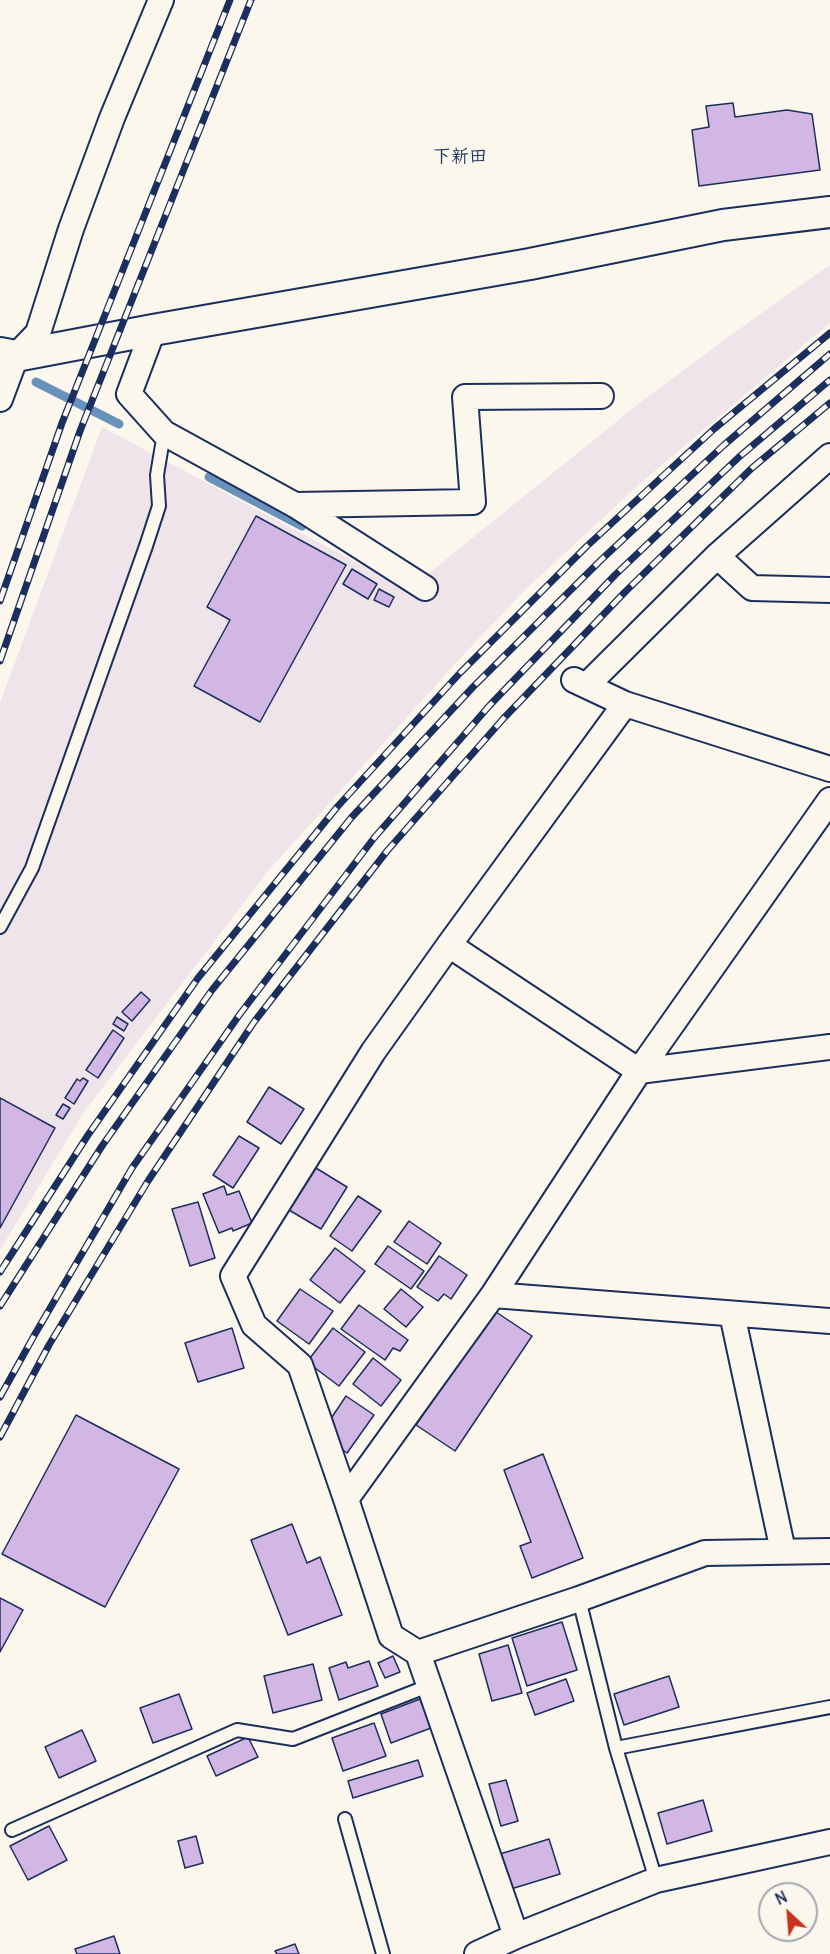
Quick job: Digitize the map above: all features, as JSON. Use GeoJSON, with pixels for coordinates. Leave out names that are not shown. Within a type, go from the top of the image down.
{"type":"FeatureCollection","features":[{"type":"Feature","properties":{"kind":"street"},"geometry":{"type":"LineString","coordinates":[[0,399],[8,355],[38,333],[71,229],[112,118],[161,0]]}},
{"type":"Feature","properties":{"kind":"street"},"geometry":{"type":"LineString","coordinates":[[8,355],[530,264],[723,225],[830,212]]}},
{"type":"Feature","properties":{"kind":"street"},"geometry":{"type":"LineString","coordinates":[[153,330],[129,394],[164,433],[295,505],[425,588]]}},
{"type":"Feature","properties":{"kind":"street"},"geometry":{"type":"LineString","coordinates":[[295,505],[472,502],[465,397],[601,396]]}},
{"type":"Feature","properties":{"kind":"street"},"geometry":{"type":"LineString","coordinates":[[830,456],[580,682],[625,704],[830,769]]}},
{"type":"Feature","properties":{"kind":"street"},"geometry":{"type":"LineString","coordinates":[[717,556],[752,588],[830,590]]}},
{"type":"Feature","properties":{"kind":"street"},"geometry":{"type":"LineString","coordinates":[[516,1936],[418,1653],[391,1636],[300,1365],[254,1325],[233,1276],[373,1052],[625,704]]}},
{"type":"Feature","properties":{"kind":"street"},"geometry":{"type":"LineString","coordinates":[[346,1499],[493,1295],[639,1071],[830,800]]}},
{"type":"Feature","properties":{"kind":"street"},"geometry":{"type":"LineString","coordinates":[[449,945],[639,1071],[830,1047]]}},
{"type":"Feature","properties":{"kind":"street"},"geometry":{"type":"LineString","coordinates":[[493,1295],[830,1321]]}},
{"type":"Feature","properties":{"kind":"street"},"geometry":{"type":"LineString","coordinates":[[732,1314],[783,1551]]}},
{"type":"Feature","properties":{"kind":"street"},"geometry":{"type":"LineString","coordinates":[[418,1653],[579,1599],[705,1553],[830,1551]]}},
{"type":"Feature","properties":{"kind":"street"},"geometry":{"type":"LineString","coordinates":[[477,1954],[656,1880],[830,1842]]}},
{"type":"Feature","properties":{"kind":"lane"},"geometry":{"type":"LineString","coordinates":[[0,927],[32,868],[146,546],[159,506],[157,476],[164,433]]}},
{"type":"Feature","properties":{"kind":"lane"},"geometry":{"type":"LineString","coordinates":[[579,1599],[616,1748],[656,1880]]}},
{"type":"Feature","properties":{"kind":"lane"},"geometry":{"type":"LineString","coordinates":[[12,1830],[237,1730],[293,1739],[428,1686]]}},
{"type":"Feature","properties":{"kind":"lane"},"geometry":{"type":"LineString","coordinates":[[616,1748],[830,1707]]}},
{"type":"Feature","properties":{"kind":"lane"},"geometry":{"type":"LineString","coordinates":[[345,1819],[383,1954]]}},
{"type":"Feature","properties":{"kind":"shaded area"},"geometry":{"type":"Polygon","coordinates":[[[830,265],[830,323],[644,480],[528,587],[464,654],[268,871],[84,1112],[0,1250],[0,703],[102,427],[408,590],[647,397],[830,265]]]}},
{"type":"Feature","properties":{"kind":"building"},"geometry":{"type":"Polygon","coordinates":[[[733,103],[735,117],[787,110],[812,114],[820,170],[699,186],[692,130],[709,127],[706,106],[733,103]]]}},
{"type":"Feature","properties":{"kind":"building"},"geometry":{"type":"Polygon","coordinates":[[[256,516],[346,565],[260,722],[194,686],[230,620],[207,607],[256,516]]]}},
{"type":"Feature","properties":{"kind":"building"},"geometry":{"type":"Polygon","coordinates":[[[352,569],[377,584],[368,599],[343,584],[352,569]]]}},
{"type":"Feature","properties":{"kind":"building"},"geometry":{"type":"Polygon","coordinates":[[[379,589],[394,597],[389,607],[374,600],[379,589]]]}},
{"type":"Feature","properties":{"kind":"building"},"geometry":{"type":"Polygon","coordinates":[[[141,992],[150,1000],[132,1021],[122,1012],[141,992]]]}},
{"type":"Feature","properties":{"kind":"building"},"geometry":{"type":"Polygon","coordinates":[[[117,1017],[128,1024],[124,1031],[113,1024],[117,1017]]]}},
{"type":"Feature","properties":{"kind":"building"},"geometry":{"type":"Polygon","coordinates":[[[113,1030],[124,1038],[98,1078],[86,1070],[113,1030]]]}},
{"type":"Feature","properties":{"kind":"building"},"geometry":{"type":"Polygon","coordinates":[[[83,1078],[88,1081],[74,1104],[65,1098],[77,1079],[80,1081],[83,1078]]]}},
{"type":"Feature","properties":{"kind":"building"},"geometry":{"type":"Polygon","coordinates":[[[269,1087],[304,1109],[281,1144],[247,1122],[269,1087]]]}},
{"type":"Feature","properties":{"kind":"building"},"geometry":{"type":"Polygon","coordinates":[[[0,1098],[55,1128],[0,1228],[0,1098]]]}},
{"type":"Feature","properties":{"kind":"building"},"geometry":{"type":"Polygon","coordinates":[[[63,1104],[70,1108],[63,1119],[56,1115],[63,1104]]]}},
{"type":"Feature","properties":{"kind":"building"},"geometry":{"type":"Polygon","coordinates":[[[239,1136],[259,1148],[233,1188],[213,1175],[239,1136]]]}},
{"type":"Feature","properties":{"kind":"building"},"geometry":{"type":"Polygon","coordinates":[[[316,1168],[347,1187],[321,1229],[289,1210],[316,1168]]]}},
{"type":"Feature","properties":{"kind":"building"},"geometry":{"type":"Polygon","coordinates":[[[224,1186],[227,1195],[239,1191],[252,1223],[233,1231],[232,1228],[219,1233],[203,1194],[224,1186]]]}},
{"type":"Feature","properties":{"kind":"building"},"geometry":{"type":"Polygon","coordinates":[[[358,1196],[381,1211],[352,1251],[330,1236],[358,1196]]]}},
{"type":"Feature","properties":{"kind":"building"},"geometry":{"type":"Polygon","coordinates":[[[198,1202],[215,1258],[190,1266],[172,1209],[198,1202]]]}},
{"type":"Feature","properties":{"kind":"building"},"geometry":{"type":"Polygon","coordinates":[[[409,1221],[441,1243],[427,1264],[394,1242],[409,1221]]]}},
{"type":"Feature","properties":{"kind":"building"},"geometry":{"type":"Polygon","coordinates":[[[388,1246],[424,1271],[411,1289],[375,1264],[388,1246]]]}},
{"type":"Feature","properties":{"kind":"building"},"geometry":{"type":"Polygon","coordinates":[[[335,1248],[365,1271],[340,1303],[310,1280],[335,1248]]]}},
{"type":"Feature","properties":{"kind":"building"},"geometry":{"type":"Polygon","coordinates":[[[439,1256],[467,1275],[451,1299],[444,1294],[438,1301],[417,1287],[439,1256]]]}},
{"type":"Feature","properties":{"kind":"building"},"geometry":{"type":"Polygon","coordinates":[[[300,1289],[333,1311],[309,1344],[277,1321],[300,1289]]]}},
{"type":"Feature","properties":{"kind":"building"},"geometry":{"type":"Polygon","coordinates":[[[401,1289],[423,1307],[406,1327],[384,1309],[401,1289]]]}},
{"type":"Feature","properties":{"kind":"building"},"geometry":{"type":"Polygon","coordinates":[[[359,1305],[408,1340],[400,1351],[393,1348],[385,1360],[341,1329],[359,1305]]]}},
{"type":"Feature","properties":{"kind":"building"},"geometry":{"type":"Polygon","coordinates":[[[493,1310],[532,1336],[455,1451],[416,1425],[493,1310]]]}},
{"type":"Feature","properties":{"kind":"building"},"geometry":{"type":"Polygon","coordinates":[[[232,1328],[244,1368],[198,1382],[185,1343],[232,1328]]]}},
{"type":"Feature","properties":{"kind":"building"},"geometry":{"type":"Polygon","coordinates":[[[333,1328],[365,1352],[339,1386],[307,1362],[333,1328]]]}},
{"type":"Feature","properties":{"kind":"building"},"geometry":{"type":"Polygon","coordinates":[[[373,1358],[401,1380],[381,1406],[353,1384],[373,1358]]]}},
{"type":"Feature","properties":{"kind":"building"},"geometry":{"type":"Polygon","coordinates":[[[346,1396],[374,1415],[347,1453],[337,1446],[332,1417],[346,1396]]]}},
{"type":"Feature","properties":{"kind":"building"},"geometry":{"type":"Polygon","coordinates":[[[76,1415],[179,1469],[105,1607],[2,1554],[76,1415]]]}},
{"type":"Feature","properties":{"kind":"building"},"geometry":{"type":"Polygon","coordinates":[[[543,1454],[583,1558],[532,1578],[520,1546],[531,1542],[504,1470],[543,1454]]]}},
{"type":"Feature","properties":{"kind":"building"},"geometry":{"type":"Polygon","coordinates":[[[292,1524],[307,1563],[320,1557],[342,1615],[288,1635],[251,1540],[292,1524]]]}},
{"type":"Feature","properties":{"kind":"building"},"geometry":{"type":"Polygon","coordinates":[[[0,1598],[23,1610],[0,1652],[0,1598]]]}},
{"type":"Feature","properties":{"kind":"building"},"geometry":{"type":"Polygon","coordinates":[[[562,1622],[577,1670],[527,1686],[512,1638],[562,1622]]]}},
{"type":"Feature","properties":{"kind":"building"},"geometry":{"type":"Polygon","coordinates":[[[508,1645],[522,1693],[492,1701],[479,1654],[508,1645]]]}},
{"type":"Feature","properties":{"kind":"building"},"geometry":{"type":"Polygon","coordinates":[[[393,1656],[400,1672],[385,1678],[378,1663],[393,1656]]]}},
{"type":"Feature","properties":{"kind":"building"},"geometry":{"type":"Polygon","coordinates":[[[369,1661],[378,1686],[339,1700],[329,1668],[346,1662],[348,1668],[369,1661]]]}},
{"type":"Feature","properties":{"kind":"building"},"geometry":{"type":"Polygon","coordinates":[[[313,1664],[322,1700],[273,1713],[264,1676],[313,1664]]]}},
{"type":"Feature","properties":{"kind":"building"},"geometry":{"type":"Polygon","coordinates":[[[669,1676],[679,1707],[624,1725],[614,1694],[669,1676]]]}},
{"type":"Feature","properties":{"kind":"building"},"geometry":{"type":"Polygon","coordinates":[[[566,1679],[574,1701],[535,1715],[527,1693],[566,1679]]]}},
{"type":"Feature","properties":{"kind":"building"},"geometry":{"type":"Polygon","coordinates":[[[179,1694],[192,1729],[153,1743],[140,1708],[179,1694]]]}},
{"type":"Feature","properties":{"kind":"building"},"geometry":{"type":"Polygon","coordinates":[[[420,1699],[431,1728],[391,1743],[381,1714],[420,1699]]]}},
{"type":"Feature","properties":{"kind":"building"},"geometry":{"type":"Polygon","coordinates":[[[374,1723],[386,1756],[343,1771],[332,1738],[374,1723]]]}},
{"type":"Feature","properties":{"kind":"building"},"geometry":{"type":"Polygon","coordinates":[[[82,1730],[96,1761],[59,1778],[45,1747],[82,1730]]]}},
{"type":"Feature","properties":{"kind":"building"},"geometry":{"type":"Polygon","coordinates":[[[248,1737],[258,1757],[216,1776],[207,1756],[248,1737]]]}},
{"type":"Feature","properties":{"kind":"building"},"geometry":{"type":"Polygon","coordinates":[[[418,1760],[423,1776],[353,1798],[348,1781],[418,1760]]]}},
{"type":"Feature","properties":{"kind":"building"},"geometry":{"type":"Polygon","coordinates":[[[506,1780],[518,1821],[501,1826],[489,1784],[506,1780]]]}},
{"type":"Feature","properties":{"kind":"building"},"geometry":{"type":"Polygon","coordinates":[[[703,1800],[712,1831],[667,1844],[658,1813],[703,1800]]]}},
{"type":"Feature","properties":{"kind":"building"},"geometry":{"type":"Polygon","coordinates":[[[49,1826],[67,1860],[28,1880],[10,1846],[49,1826]]]}},
{"type":"Feature","properties":{"kind":"building"},"geometry":{"type":"Polygon","coordinates":[[[196,1836],[203,1863],[185,1868],[178,1841],[196,1836]]]}},
{"type":"Feature","properties":{"kind":"building"},"geometry":{"type":"Polygon","coordinates":[[[549,1839],[560,1874],[511,1889],[500,1854],[549,1839]]]}},
{"type":"Feature","properties":{"kind":"building"},"geometry":{"type":"Polygon","coordinates":[[[114,1936],[120,1954],[77,1954],[75,1949],[114,1936]]]}},
{"type":"Feature","properties":{"kind":"building"},"geometry":{"type":"Polygon","coordinates":[[[295,1944],[299,1954],[277,1954],[275,1951],[295,1944]]]}},
{"type":"Feature","properties":{"kind":"waterway"},"geometry":{"type":"LineString","coordinates":[[36,382],[119,424]]}},
{"type":"Feature","properties":{"kind":"waterway"},"geometry":{"type":"LineString","coordinates":[[209,477],[302,526]]}},
{"type":"Feature","properties":{"kind":"railway"},"geometry":{"type":"LineString","coordinates":[[0,601],[62,423],[230,0]]}},
{"type":"Feature","properties":{"kind":"railway"},"geometry":{"type":"LineString","coordinates":[[0,661],[80,431],[251,0]]}},
{"type":"Feature","properties":{"kind":"railway"},"geometry":{"type":"LineString","coordinates":[[0,1272],[88,1135],[198,978],[338,806],[460,673],[587,546],[714,429],[830,333]]}},
{"type":"Feature","properties":{"kind":"railway"},"geometry":{"type":"LineString","coordinates":[[0,1306],[102,1146],[212,990],[351,818],[473,687],[601,560],[724,445],[830,354]]}},
{"type":"Feature","properties":{"kind":"railway"},"geometry":{"type":"LineString","coordinates":[[0,1397],[132,1168],[240,1014],[374,838],[490,705],[615,575],[739,457],[830,380]]}},
{"type":"Feature","properties":{"kind":"railway"},"geometry":{"type":"LineString","coordinates":[[0,1437],[49,1345],[148,1181],[254,1022],[387,851],[503,719],[625,592],[752,468],[830,403]]}},
{"type":"Feature","properties":{"kind":"district","name":"下新田"},"geometry":{"type":"Point","coordinates":[460,157]}}]}
